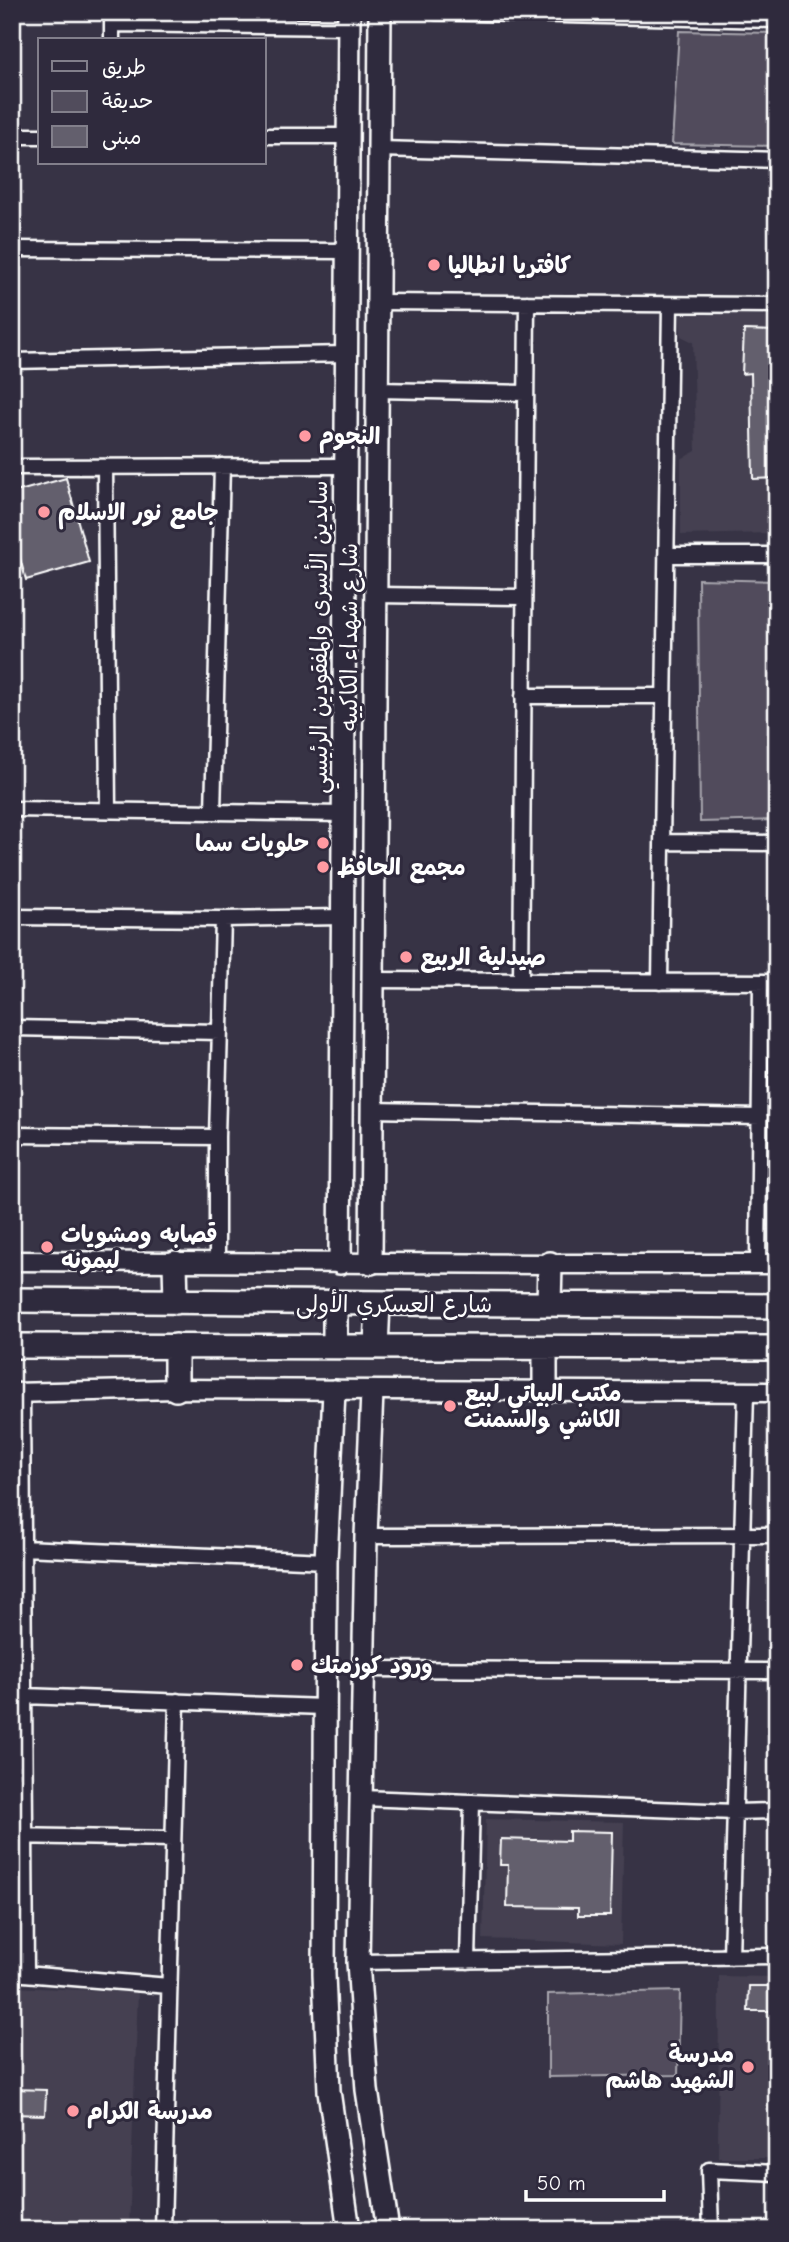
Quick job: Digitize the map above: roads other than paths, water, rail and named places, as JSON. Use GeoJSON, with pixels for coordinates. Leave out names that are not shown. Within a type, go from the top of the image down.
{"type":"FeatureCollection","features":[{"type":"Feature","properties":{"kind":"main road","name":"شارع شهداء الكاكييه"},"geometry":{"type":"LineString","coordinates":[[371,1263],[380,12]]}},
{"type":"Feature","properties":{"kind":"main road","name":"سايدين الأسرى والمفقودين الرئيسي"},"geometry":{"type":"LineString","coordinates":[[340,1263],[349,19]]}},
{"type":"Feature","properties":{"kind":"main road"},"geometry":{"type":"LineString","coordinates":[[348,84],[379,83]]}},
{"type":"Feature","properties":{"kind":"main road"},"geometry":{"type":"LineString","coordinates":[[175,1263],[176,1302]]}},
{"type":"Feature","properties":{"kind":"main road"},"geometry":{"type":"LineString","coordinates":[[549,1304],[550,1264]]}},
{"type":"Feature","properties":{"kind":"main road","name":"شارع العسكري الأولى"},"geometry":{"type":"LineString","coordinates":[[12,1300],[777,1306]]}},
{"type":"Feature","properties":{"kind":"main road"},"geometry":{"type":"LineString","coordinates":[[335,1304],[335,1346]]}},
{"type":"Feature","properties":{"kind":"main road"},"geometry":{"type":"LineString","coordinates":[[376,1347],[377,1304]]}},
{"type":"Feature","properties":{"kind":"main road","name":"شارع العسكري الأولى"},"geometry":{"type":"LineString","coordinates":[[12,1346],[777,1348]]}},
{"type":"Feature","properties":{"kind":"main road"},"geometry":{"type":"LineString","coordinates":[[176,1346],[176,1389]]}},
{"type":"Feature","properties":{"kind":"main road"},"geometry":{"type":"LineString","coordinates":[[545,1348],[545,1391]]}},
{"type":"Feature","properties":{"kind":"main road"},"geometry":{"type":"LineString","coordinates":[[334,1391],[326,1561],[324,1974],[329,2091],[349,2230]]}},
{"type":"Feature","properties":{"kind":"main road"},"geometry":{"type":"LineString","coordinates":[[372,1392],[366,1536],[358,1962],[366,2090],[388,2230]]}},
{"type":"Feature","properties":{"kind":"main road"},"geometry":{"type":"LineString","coordinates":[[329,1500],[367,1503]]}},
{"type":"Feature","properties":{"kind":"street"},"geometry":{"type":"LineString","coordinates":[[436,12],[678,15],[777,20]]}},
{"type":"Feature","properties":{"kind":"street"},"geometry":{"type":"LineString","coordinates":[[112,38],[112,18],[349,19]]}},
{"type":"Feature","properties":{"kind":"street"},"geometry":{"type":"LineString","coordinates":[[12,136],[38,136]]}},
{"type":"Feature","properties":{"kind":"street"},"geometry":{"type":"LineString","coordinates":[[266,136],[348,136]]}},
{"type":"Feature","properties":{"kind":"street"},"geometry":{"type":"LineString","coordinates":[[379,149],[777,160]]}},
{"type":"Feature","properties":{"kind":"street"},"geometry":{"type":"LineString","coordinates":[[12,249],[348,251]]}},
{"type":"Feature","properties":{"kind":"street"},"geometry":{"type":"LineString","coordinates":[[378,302],[777,305]]}},
{"type":"Feature","properties":{"kind":"street"},"geometry":{"type":"LineString","coordinates":[[521,981],[527,303]]}},
{"type":"Feature","properties":{"kind":"street"},"geometry":{"type":"LineString","coordinates":[[660,982],[670,304]]}},
{"type":"Feature","properties":{"kind":"street"},"geometry":{"type":"LineString","coordinates":[[12,361],[347,354]]}},
{"type":"Feature","properties":{"kind":"street"},"geometry":{"type":"LineString","coordinates":[[377,390],[525,393]]}},
{"type":"Feature","properties":{"kind":"street"},"geometry":{"type":"LineString","coordinates":[[213,812],[222,466]]}},
{"type":"Feature","properties":{"kind":"street"},"geometry":{"type":"LineString","coordinates":[[12,467],[346,466]]}},
{"type":"Feature","properties":{"kind":"street"},"geometry":{"type":"LineString","coordinates":[[105,467],[108,810]]}},
{"type":"Feature","properties":{"kind":"street"},"geometry":{"type":"LineString","coordinates":[[666,555],[777,555]]}},
{"type":"Feature","properties":{"kind":"street"},"geometry":{"type":"LineString","coordinates":[[376,595],[524,597]]}},
{"type":"Feature","properties":{"kind":"street"},"geometry":{"type":"LineString","coordinates":[[523,696],[664,696]]}},
{"type":"Feature","properties":{"kind":"street"},"geometry":{"type":"LineString","coordinates":[[12,809],[344,814]]}},
{"type":"Feature","properties":{"kind":"street"},"geometry":{"type":"LineString","coordinates":[[662,842],[777,843]]}},
{"type":"Feature","properties":{"kind":"street"},"geometry":{"type":"LineString","coordinates":[[12,917],[223,919],[343,916]]}},
{"type":"Feature","properties":{"kind":"street"},"geometry":{"type":"LineString","coordinates":[[217,1263],[217,1137],[223,919]]}},
{"type":"Feature","properties":{"kind":"street"},"geometry":{"type":"LineString","coordinates":[[373,981],[777,982]]}},
{"type":"Feature","properties":{"kind":"street"},"geometry":{"type":"LineString","coordinates":[[758,1263],[761,982]]}},
{"type":"Feature","properties":{"kind":"street"},"geometry":{"type":"LineString","coordinates":[[12,1028],[220,1032]]}},
{"type":"Feature","properties":{"kind":"street"},"geometry":{"type":"LineString","coordinates":[[372,1110],[760,1117]]}},
{"type":"Feature","properties":{"kind":"street"},"geometry":{"type":"LineString","coordinates":[[12,1135],[217,1137]]}},
{"type":"Feature","properties":{"kind":"street"},"geometry":{"type":"LineString","coordinates":[[12,1261],[777,1264]]}},
{"type":"Feature","properties":{"kind":"street"},"geometry":{"type":"LineString","coordinates":[[169,1986],[19,1973],[19,1836],[24,1696],[23,1548],[17,1393],[176,1389],[777,1392]]}},
{"type":"Feature","properties":{"kind":"street"},"geometry":{"type":"LineString","coordinates":[[731,1957],[746,1392]]}},
{"type":"Feature","properties":{"kind":"street"},"geometry":{"type":"LineString","coordinates":[[366,1536],[777,1535]]}},
{"type":"Feature","properties":{"kind":"street"},"geometry":{"type":"LineString","coordinates":[[23,1548],[326,1561]]}},
{"type":"Feature","properties":{"kind":"street"},"geometry":{"type":"LineString","coordinates":[[364,1669],[777,1671]]}},
{"type":"Feature","properties":{"kind":"street"},"geometry":{"type":"LineString","coordinates":[[24,1696],[324,1707]]}},
{"type":"Feature","properties":{"kind":"street"},"geometry":{"type":"LineString","coordinates":[[163,2230],[177,1702]]}},
{"type":"Feature","properties":{"kind":"street"},"geometry":{"type":"LineString","coordinates":[[361,1798],[735,1812],[777,1811]]}},
{"type":"Feature","properties":{"kind":"street"},"geometry":{"type":"LineString","coordinates":[[468,1961],[472,1802]]}},
{"type":"Feature","properties":{"kind":"street"},"geometry":{"type":"LineString","coordinates":[[19,1836],[173,1839]]}},
{"type":"Feature","properties":{"kind":"street"},"geometry":{"type":"LineString","coordinates":[[358,1962],[777,1956]]}},
{"type":"Feature","properties":{"kind":"street"},"geometry":{"type":"LineString","coordinates":[[711,2230],[709,2170],[777,2173]]}},
{"type":"Feature","properties":{"kind":"place","name":"كافتريا انطاليا"},"geometry":{"type":"Point","coordinates":[434,265]}},
{"type":"Feature","properties":{"kind":"place","name":"النجوم"},"geometry":{"type":"Point","coordinates":[305,436]}},
{"type":"Feature","properties":{"kind":"place","name":"جامع نور الاسلام"},"geometry":{"type":"Point","coordinates":[44,512]}},
{"type":"Feature","properties":{"kind":"place","name":"حلويات سما"},"geometry":{"type":"Point","coordinates":[323,843]}},
{"type":"Feature","properties":{"kind":"place","name":"مجمع الحافظ"},"geometry":{"type":"Point","coordinates":[323,867]}},
{"type":"Feature","properties":{"kind":"place","name":"صيدلية الربيع"},"geometry":{"type":"Point","coordinates":[406,957]}},
{"type":"Feature","properties":{"kind":"place","name":"قصابه ومشويات ليمونه"},"geometry":{"type":"Point","coordinates":[47,1247]}},
{"type":"Feature","properties":{"kind":"place","name":"مكتب البياتي لبيع الكاشي والسمنت"},"geometry":{"type":"Point","coordinates":[450,1406]}},
{"type":"Feature","properties":{"kind":"place","name":"ورود كوزمتك"},"geometry":{"type":"Point","coordinates":[297,1665]}},
{"type":"Feature","properties":{"kind":"place","name":"مدرسة الشهيد هاشم"},"geometry":{"type":"Point","coordinates":[748,2067]}},
{"type":"Feature","properties":{"kind":"place","name":"مدرسة الكرام"},"geometry":{"type":"Point","coordinates":[73,2111]}}]}
